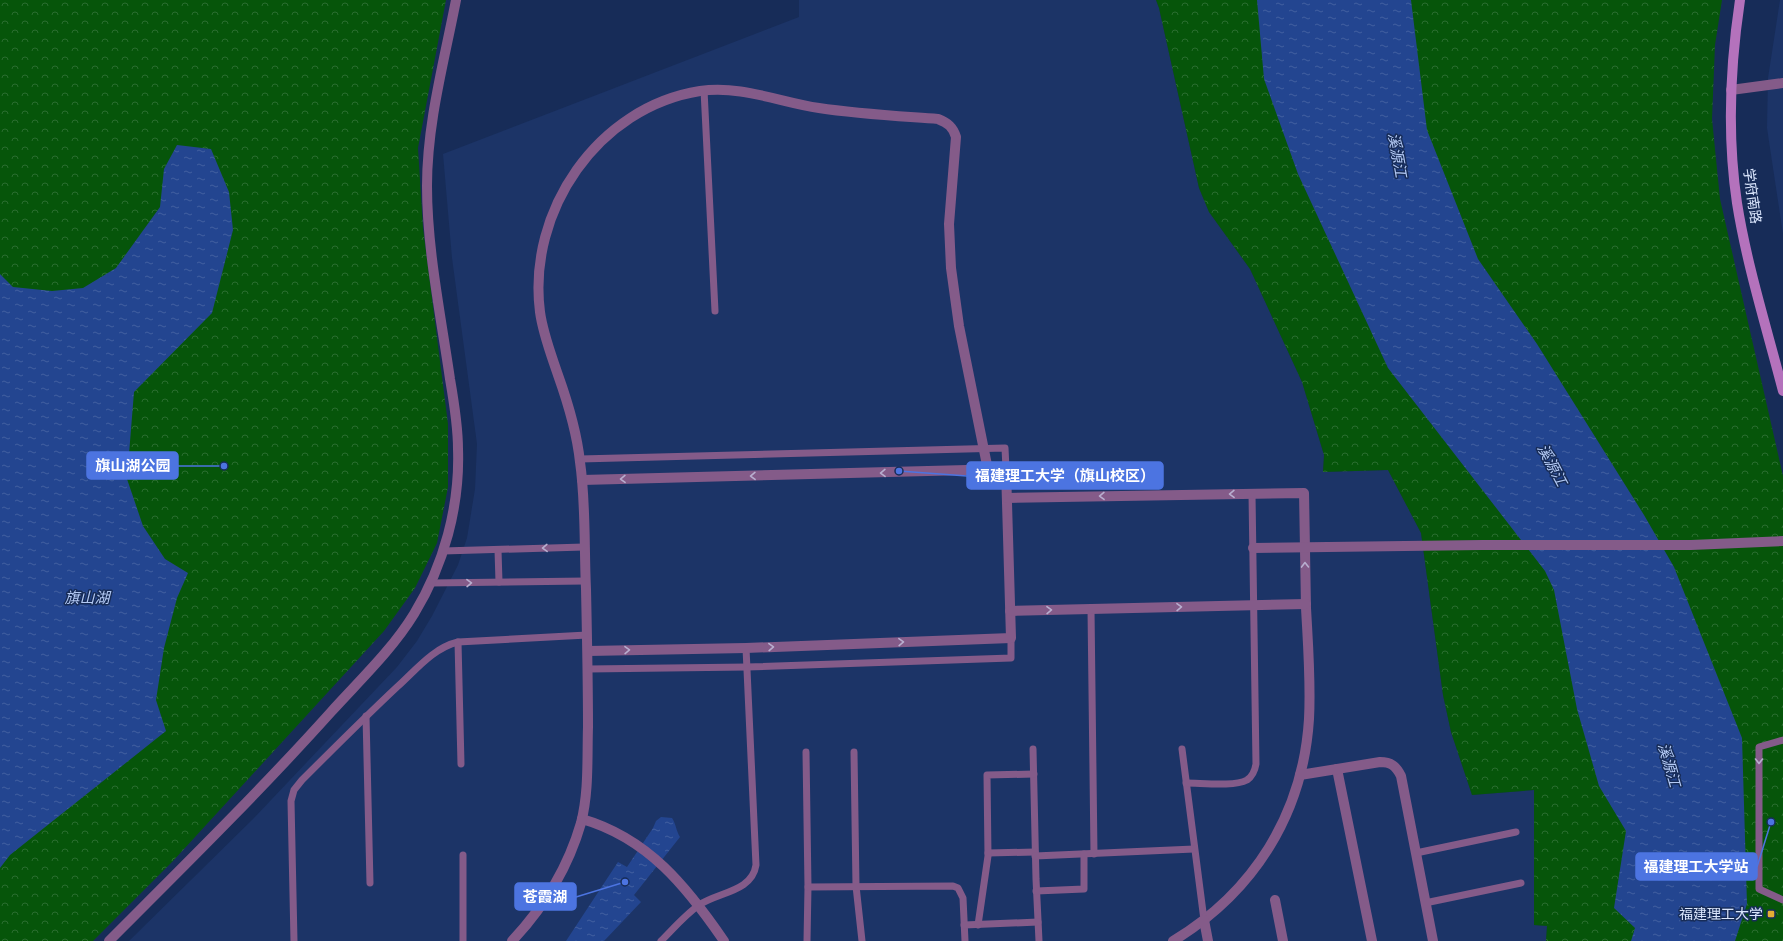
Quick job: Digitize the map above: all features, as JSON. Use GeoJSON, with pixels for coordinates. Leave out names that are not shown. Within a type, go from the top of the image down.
{"type":"FeatureCollection","features":[{"type":"Feature","properties":{"kind":"main road","name":"学府南路"},"geometry":{"type":"LineString","coordinates":[[1740,0],[1731,90],[1732,155],[1737,202],[1783,392]]}},
{"type":"Feature","properties":{"kind":"street"},"geometry":{"type":"LineString","coordinates":[[109,941],[292,754],[388,649],[414,615],[430,583],[443,551],[456,492],[458,449],[430,233],[427,174],[435,102],[456,0]]}},
{"type":"Feature","properties":{"kind":"street"},"geometry":{"type":"LineString","coordinates":[[1731,90],[1783,83]]}},
{"type":"Feature","properties":{"kind":"street"},"geometry":{"type":"LineString","coordinates":[[512,941],[533,917],[555,884],[569,855],[582,819],[588,761],[588,651],[582,480],[580,459],[569,410],[545,333],[541,314],[539,283],[545,236],[567,184],[594,147],[609,132],[646,108],[669,99],[704,90],[748,92],[840,111],[938,119],[947,123],[953,128],[956,137],[956,146],[952,177],[949,224],[951,268],[959,326],[988,470]]}},
{"type":"Feature","properties":{"kind":"street"},"geometry":{"type":"LineString","coordinates":[[582,480],[1006,469],[1011,638],[746,648],[588,651]]}},
{"type":"Feature","properties":{"kind":"street"},"geometry":{"type":"LineString","coordinates":[[1007,498],[1304,493],[1306,604],[1310,698],[1306,746],[1300,775],[1287,814],[1268,849],[1240,886],[1204,920],[1173,941]]}},
{"type":"Feature","properties":{"kind":"street"},"geometry":{"type":"LineString","coordinates":[[1253,548],[1482,545],[1691,545],[1783,541]]}},
{"type":"Feature","properties":{"kind":"street"},"geometry":{"type":"LineString","coordinates":[[1010,611],[1306,604]]}},
{"type":"Feature","properties":{"kind":"street"},"geometry":{"type":"LineString","coordinates":[[1300,775],[1380,762],[1387,762],[1398,770],[1401,776],[1433,941]]}},
{"type":"Feature","properties":{"kind":"street"},"geometry":{"type":"LineString","coordinates":[[1337,769],[1372,941]]}},
{"type":"Feature","properties":{"kind":"street"},"geometry":{"type":"LineString","coordinates":[[582,819],[614,832],[650,854],[670,871],[700,905],[724,941]]}},
{"type":"Feature","properties":{"kind":"street"},"geometry":{"type":"LineString","coordinates":[[1275,900],[1283,941]]}},
{"type":"Feature","properties":{"kind":"street"},"geometry":{"type":"LineString","coordinates":[[1204,920],[1208,941]]}},
{"type":"Feature","properties":{"kind":"lane"},"geometry":{"type":"LineString","coordinates":[[704,90],[715,311]]}},
{"type":"Feature","properties":{"kind":"lane"},"geometry":{"type":"LineString","coordinates":[[580,459],[1005,448],[1006,469]]}},
{"type":"Feature","properties":{"kind":"lane"},"geometry":{"type":"LineString","coordinates":[[1186,783],[1241,782],[1251,777],[1255,771],[1252,494]]}},
{"type":"Feature","properties":{"kind":"lane"},"geometry":{"type":"LineString","coordinates":[[443,551],[584,547]]}},
{"type":"Feature","properties":{"kind":"lane"},"geometry":{"type":"LineString","coordinates":[[498,550],[498,582]]}},
{"type":"Feature","properties":{"kind":"lane"},"geometry":{"type":"LineString","coordinates":[[430,583],[585,581]]}},
{"type":"Feature","properties":{"kind":"lane"},"geometry":{"type":"LineString","coordinates":[[1091,609],[1094,854]]}},
{"type":"Feature","properties":{"kind":"lane"},"geometry":{"type":"LineString","coordinates":[[294,941],[292,795],[302,780],[366,716],[434,654],[448,644],[458,642],[587,635]]}},
{"type":"Feature","properties":{"kind":"lane"},"geometry":{"type":"LineString","coordinates":[[588,669],[747,667],[1012,658],[1011,638]]}},
{"type":"Feature","properties":{"kind":"lane"},"geometry":{"type":"LineString","coordinates":[[458,642],[461,764]]}},
{"type":"Feature","properties":{"kind":"lane"},"geometry":{"type":"LineString","coordinates":[[661,941],[700,905],[741,887],[748,882],[755,872],[756,865],[746,648]]}},
{"type":"Feature","properties":{"kind":"lane"},"geometry":{"type":"LineString","coordinates":[[366,716],[370,883]]}},
{"type":"Feature","properties":{"kind":"lane"},"geometry":{"type":"LineString","coordinates":[[1783,740],[1759,747],[1760,889],[1783,900]]}},
{"type":"Feature","properties":{"kind":"lane"},"geometry":{"type":"LineString","coordinates":[[1033,749],[1036,891],[1039,941]]}},
{"type":"Feature","properties":{"kind":"lane"},"geometry":{"type":"LineString","coordinates":[[1182,749],[1204,920]]}},
{"type":"Feature","properties":{"kind":"lane"},"geometry":{"type":"LineString","coordinates":[[806,752],[808,941]]}},
{"type":"Feature","properties":{"kind":"lane"},"geometry":{"type":"LineString","coordinates":[[854,752],[856,886],[862,941]]}},
{"type":"Feature","properties":{"kind":"lane"},"geometry":{"type":"LineString","coordinates":[[978,925],[988,853],[987,775],[1034,774]]}},
{"type":"Feature","properties":{"kind":"lane"},"geometry":{"type":"LineString","coordinates":[[1416,852],[1516,832]]}},
{"type":"Feature","properties":{"kind":"lane"},"geometry":{"type":"LineString","coordinates":[[988,853],[1094,854],[1194,849]]}},
{"type":"Feature","properties":{"kind":"lane"},"geometry":{"type":"LineString","coordinates":[[1036,891],[1084,889],[1084,854]]}},
{"type":"Feature","properties":{"kind":"lane"},"geometry":{"type":"LineString","coordinates":[[463,856],[463,941]]}},
{"type":"Feature","properties":{"kind":"lane"},"geometry":{"type":"LineString","coordinates":[[1426,903],[1520,883]]}},
{"type":"Feature","properties":{"kind":"lane"},"geometry":{"type":"LineString","coordinates":[[808,887],[953,886],[958,888],[963,898],[965,941]]}},
{"type":"Feature","properties":{"kind":"lane"},"geometry":{"type":"LineString","coordinates":[[964,926],[1038,922]]}},
{"type":"Feature","properties":{"kind":"shaded area"},"geometry":{"type":"Polygon","coordinates":[[[799,0],[1156,0],[1199,188],[1209,212],[1250,269],[1302,382],[1324,455],[1323,472],[1388,470],[1421,533],[1443,695],[1451,732],[1472,795],[1534,790],[1534,925],[1547,926],[1546,941],[129,941],[253,819],[397,667],[417,641],[432,616],[458,565],[467,538],[475,489],[477,444],[452,258],[443,154],[799,17],[799,0]]]}},
{"type":"Feature","properties":{"kind":"shaded area"},"geometry":{"type":"Polygon","coordinates":[[[1780,0],[1783,0],[1783,234],[1767,128],[1768,78],[1780,0]]]}},
{"type":"Feature","properties":{"kind":"green space"},"geometry":{"type":"Polygon","coordinates":[[[0,0],[446,0],[418,148],[423,228],[448,424],[448,487],[437,543],[415,588],[384,631],[173,861],[93,941],[0,941],[0,0]]]}},
{"type":"Feature","properties":{"kind":"green space"},"geometry":{"type":"Polygon","coordinates":[[[1156,0],[1722,0],[1715,45],[1712,119],[1720,199],[1783,476],[1783,941],[1546,941],[1547,926],[1534,925],[1534,790],[1472,795],[1451,732],[1443,695],[1421,533],[1388,470],[1323,472],[1324,455],[1302,382],[1250,269],[1209,212],[1199,188],[1156,0]]]}},
{"type":"Feature","properties":{"kind":"water","name":"溪源江"},"geometry":{"type":"Polygon","coordinates":[[[1257,0],[1411,0],[1427,130],[1478,259],[1537,344],[1644,515],[1674,567],[1742,738],[1747,904],[1735,941],[1631,941],[1635,928],[1614,908],[1626,831],[1599,786],[1577,709],[1554,590],[1545,571],[1388,368],[1298,174],[1264,79],[1257,0]]]}},
{"type":"Feature","properties":{"kind":"water","name":"旗山湖"},"geometry":{"type":"Polygon","coordinates":[[[177,145],[211,149],[229,192],[233,230],[212,313],[134,392],[127,479],[143,526],[165,559],[188,573],[177,598],[164,648],[156,700],[166,731],[10,855],[0,868],[0,274],[13,287],[52,291],[83,288],[116,268],[160,207],[164,169],[177,145]]]}},
{"type":"Feature","properties":{"kind":"water"},"geometry":{"type":"Polygon","coordinates":[[[661,817],[672,818],[680,837],[634,895],[641,902],[604,941],[566,941],[618,862],[627,867],[656,821],[661,817]]]}},
{"type":"Feature","properties":{"kind":"place","name":"旗山湖公园"},"geometry":{"type":"Point","coordinates":[224,466]}},
{"type":"Feature","properties":{"kind":"place","name":"福建理工大学（旗山校区）"},"geometry":{"type":"Point","coordinates":[899,471]}},
{"type":"Feature","properties":{"kind":"place","name":"福建理工大学站"},"geometry":{"type":"Point","coordinates":[1771,822]}},
{"type":"Feature","properties":{"kind":"place","name":"苍霞湖"},"geometry":{"type":"Point","coordinates":[625,882]}},
{"type":"Feature","properties":{"kind":"place","name":"福建理工大学"},"geometry":{"type":"Point","coordinates":[1771,914]}}]}
